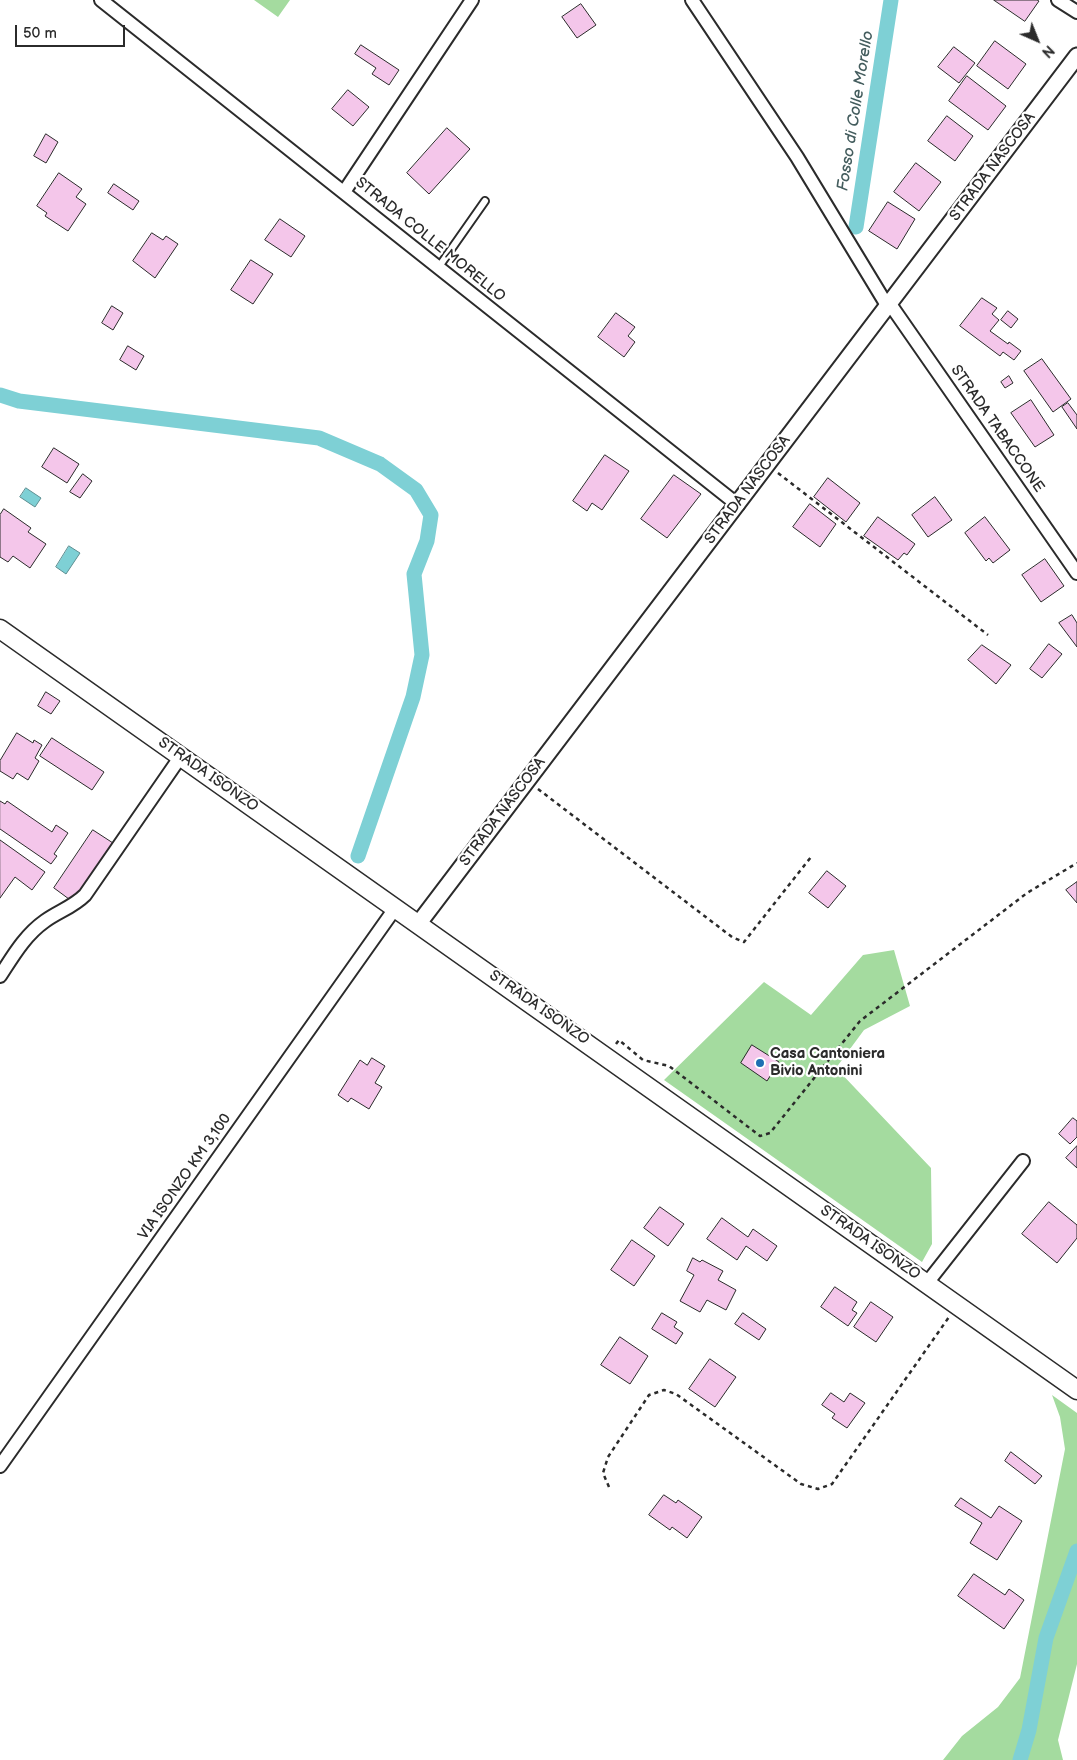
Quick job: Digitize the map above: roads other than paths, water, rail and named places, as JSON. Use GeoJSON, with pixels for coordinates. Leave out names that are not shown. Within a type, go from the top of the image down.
{"type":"FeatureCollection","features":[{"type":"Feature","properties":{"kind":"main road","name":"STRADA ISONZO"},"geometry":{"type":"LineString","coordinates":[[0,629],[419,923],[1077,1390]]}},
{"type":"Feature","properties":{"kind":"street","name":"STRADA COLLE MORELLO"},"geometry":{"type":"LineString","coordinates":[[101,0],[738,505]]}},
{"type":"Feature","properties":{"kind":"street"},"geometry":{"type":"LineString","coordinates":[[344,192],[472,0]]}},
{"type":"Feature","properties":{"kind":"street","name":"STRADA TABACCONE"},"geometry":{"type":"LineString","coordinates":[[692,0],[797,158],[889,306],[1077,573]]}},
{"type":"Feature","properties":{"kind":"street"},"geometry":{"type":"LineString","coordinates":[[1058,0],[1077,12]]}},
{"type":"Feature","properties":{"kind":"street","name":"STRADA NASCOSA"},"geometry":{"type":"LineString","coordinates":[[419,923],[1077,56]]}},
{"type":"Feature","properties":{"kind":"street"},"geometry":{"type":"LineString","coordinates":[[0,976],[33,930],[46,920],[74,905],[85,895],[181,756]]}},
{"type":"Feature","properties":{"kind":"street","name":"VIA ISONZO KM 3,100"},"geometry":{"type":"LineString","coordinates":[[0,1466],[396,907]]}},
{"type":"Feature","properties":{"kind":"street"},"geometry":{"type":"LineString","coordinates":[[927,1283],[1023,1161]]}},
{"type":"Feature","properties":{"kind":"lane"},"geometry":{"type":"LineString","coordinates":[[438,268],[485,201]]}},
{"type":"Feature","properties":{"kind":"water"},"geometry":{"type":"Polygon","coordinates":[[[26,488],[41,498],[35,507],[20,497],[26,488]]]}},
{"type":"Feature","properties":{"kind":"water"},"geometry":{"type":"Polygon","coordinates":[[[69,546],[80,553],[66,574],[56,567],[69,546]]]}},
{"type":"Feature","properties":{"kind":"waterway","name":"Fosso di Colle Morello"},"geometry":{"type":"LineString","coordinates":[[856,227],[891,0]]}},
{"type":"Feature","properties":{"kind":"waterway"},"geometry":{"type":"LineString","coordinates":[[0,395],[19,401],[319,438],[380,464],[416,490],[431,515],[427,541],[414,574],[422,655],[413,697],[358,856]]}},
{"type":"Feature","properties":{"kind":"waterway"},"geometry":{"type":"LineString","coordinates":[[1020,1760],[1029,1730],[1046,1638],[1077,1551]]}},
{"type":"Feature","properties":{"kind":"place","name":"Casa Cantoniera Bivio Antonini"},"geometry":{"type":"Point","coordinates":[760,1063]}}]}
